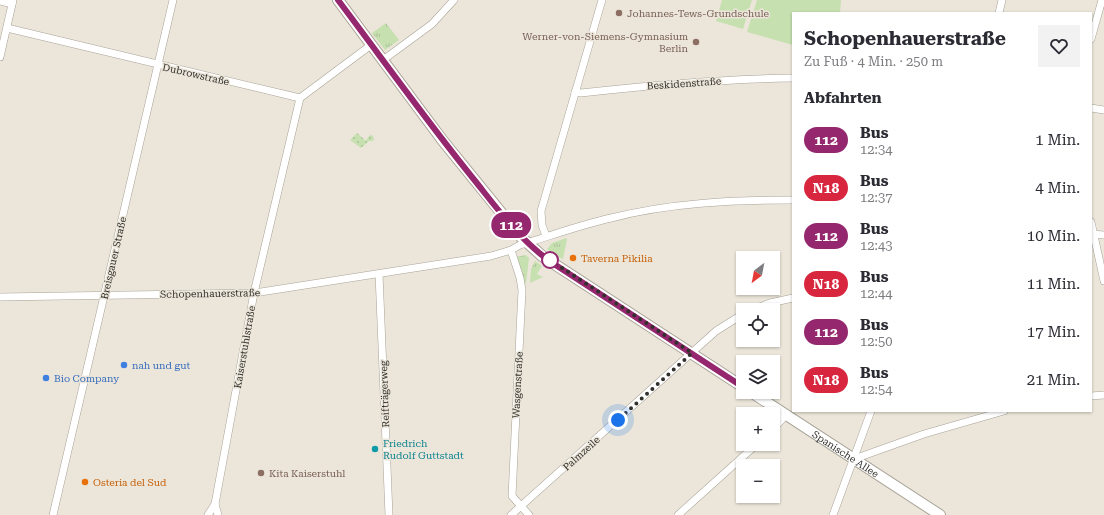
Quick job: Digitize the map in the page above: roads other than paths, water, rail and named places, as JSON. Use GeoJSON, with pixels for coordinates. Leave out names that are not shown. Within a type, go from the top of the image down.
{"type":"FeatureCollection","features":[{"type":"Feature","properties":{"kind":"main road"},"geometry":{"type":"LineString","coordinates":[[338,0],[443,141],[506,219],[528,243],[547,259],[736,382]]}},
{"type":"Feature","properties":{"kind":"main road","name":"Spanische Allee"},"geometry":{"type":"LineString","coordinates":[[762,399],[940,515]]}},
{"type":"Feature","properties":{"kind":"street","name":"Breisgauer Straße"},"geometry":{"type":"LineString","coordinates":[[53,515],[173,0]]}},
{"type":"Feature","properties":{"kind":"street"},"geometry":{"type":"LineString","coordinates":[[383,60],[435,21],[454,0]]}},
{"type":"Feature","properties":{"kind":"street"},"geometry":{"type":"LineString","coordinates":[[546,236],[542,225],[541,211],[602,0]]}},
{"type":"Feature","properties":{"kind":"street"},"geometry":{"type":"LineString","coordinates":[[999,12],[1002,0]]}},
{"type":"Feature","properties":{"kind":"street"},"geometry":{"type":"LineString","coordinates":[[1092,36],[1102,0]]}},
{"type":"Feature","properties":{"kind":"street"},"geometry":{"type":"LineString","coordinates":[[0,1],[13,2],[0,54]]}},
{"type":"Feature","properties":{"kind":"street","name":"Dubrowstraße"},"geometry":{"type":"LineString","coordinates":[[7,28],[300,98]]}},
{"type":"Feature","properties":{"kind":"street"},"geometry":{"type":"LineString","coordinates":[[300,98],[371,45]]}},
{"type":"Feature","properties":{"kind":"street","name":"Beskidenstraße"},"geometry":{"type":"LineString","coordinates":[[575,92],[581,93],[666,84],[753,78],[792,78]]}},
{"type":"Feature","properties":{"kind":"street","name":"Kaiserstuhlstraße"},"geometry":{"type":"LineString","coordinates":[[208,515],[215,504],[254,293],[300,98]]}},
{"type":"Feature","properties":{"kind":"street"},"geometry":{"type":"LineString","coordinates":[[1092,108],[1104,110]]}},
{"type":"Feature","properties":{"kind":"street","name":"Schopenhauerstraße"},"geometry":{"type":"LineString","coordinates":[[0,297],[254,293],[491,256],[546,236],[612,217],[719,202],[792,200]]}},
{"type":"Feature","properties":{"kind":"street"},"geometry":{"type":"LineString","coordinates":[[1104,235],[1092,234],[1104,281]]}},
{"type":"Feature","properties":{"kind":"street","name":"Wasgenstraße"},"geometry":{"type":"LineString","coordinates":[[511,250],[520,278],[522,290],[512,496],[529,515]]}},
{"type":"Feature","properties":{"kind":"street","name":"Reifträgerweg"},"geometry":{"type":"LineString","coordinates":[[379,274],[389,515]]}},
{"type":"Feature","properties":{"kind":"street"},"geometry":{"type":"LineString","coordinates":[[770,303],[792,298]]}},
{"type":"Feature","properties":{"kind":"street","name":"Palmzeile"},"geometry":{"type":"LineString","coordinates":[[511,515],[716,331],[736,318]]}},
{"type":"Feature","properties":{"kind":"street"},"geometry":{"type":"LineString","coordinates":[[1092,396],[1104,395]]}},
{"type":"Feature","properties":{"kind":"street"},"geometry":{"type":"LineString","coordinates":[[833,515],[871,412]]}},
{"type":"Feature","properties":{"kind":"street"},"geometry":{"type":"LineString","coordinates":[[854,459],[924,434],[1001,412]]}},
{"type":"Feature","properties":{"kind":"street"},"geometry":{"type":"LineString","coordinates":[[780,421],[786,415]]}},
{"type":"Feature","properties":{"kind":"street"},"geometry":{"type":"LineString","coordinates":[[678,515],[749,451]]}},
{"type":"Feature","properties":{"kind":"street","name":"Kaiserstuhlstraße"},"geometry":{"type":"LineString","coordinates":[[215,504],[218,515]]}},
{"type":"Feature","properties":{"kind":"place","name":"Johannes-Tews-Grundschule"},"geometry":{"type":"Point","coordinates":[619,13]}},
{"type":"Feature","properties":{"kind":"place","name":"Werner-von-Siemens-Gymnasium Berlin"},"geometry":{"type":"Point","coordinates":[696,42]}},
{"type":"Feature","properties":{"kind":"place","name":"Taverna Pikilia"},"geometry":{"type":"Point","coordinates":[573,258]}},
{"type":"Feature","properties":{"kind":"place","name":"nah und gut"},"geometry":{"type":"Point","coordinates":[124,365]}},
{"type":"Feature","properties":{"kind":"place","name":"Bio Company"},"geometry":{"type":"Point","coordinates":[46,378]}},
{"type":"Feature","properties":{"kind":"place","name":"Friedrich Rudolf Guttstadt"},"geometry":{"type":"Point","coordinates":[375,449]}},
{"type":"Feature","properties":{"kind":"place","name":"Kita Kaiserstuhl"},"geometry":{"type":"Point","coordinates":[261,473]}},
{"type":"Feature","properties":{"kind":"place","name":"Osteria del Sud"},"geometry":{"type":"Point","coordinates":[85,482]}}]}
